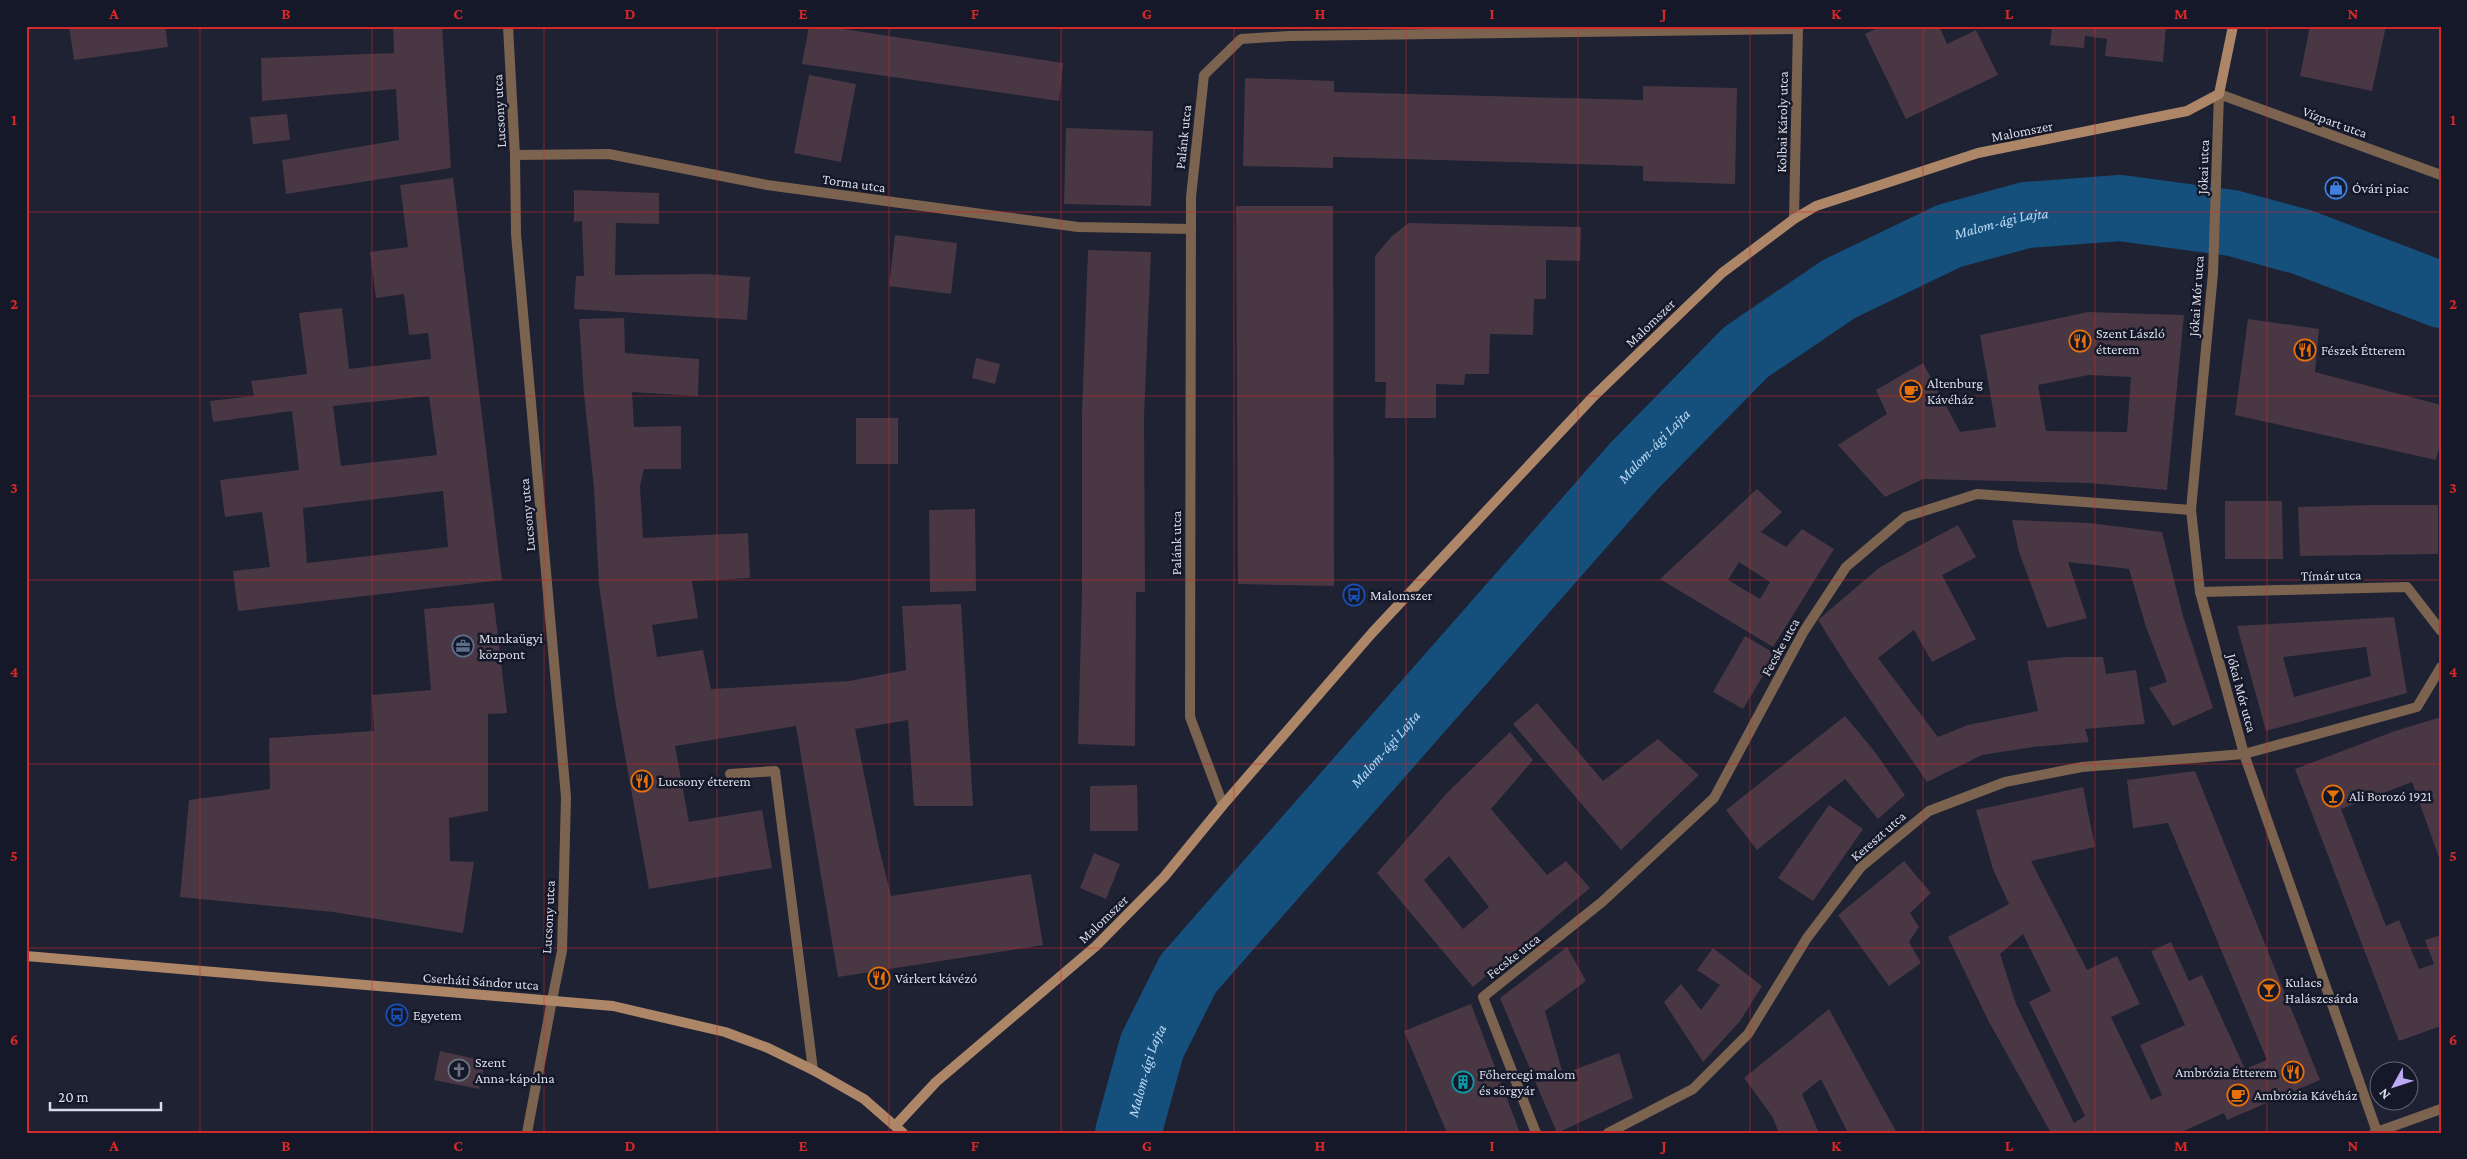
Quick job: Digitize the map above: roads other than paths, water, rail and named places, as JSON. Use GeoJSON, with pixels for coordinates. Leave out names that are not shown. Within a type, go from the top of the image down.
{"type":"FeatureCollection","features":[{"type":"Feature","properties":{"kind":"street","name":"Lucsony utca"},"geometry":{"type":"LineString","coordinates":[[508,26],[515,155],[516,234],[566,797],[562,951],[527,1133]]}},
{"type":"Feature","properties":{"kind":"street"},"geometry":{"type":"LineString","coordinates":[[2219,94],[2233,26]]}},
{"type":"Feature","properties":{"kind":"street","name":"Palánk utca"},"geometry":{"type":"LineString","coordinates":[[1223,805],[1190,716],[1191,197],[1204,75],[1241,39],[1289,36],[1798,28]]}},
{"type":"Feature","properties":{"kind":"street","name":"Kolbai Károly utca"},"geometry":{"type":"LineString","coordinates":[[1794,219],[1798,28]]}},
{"type":"Feature","properties":{"kind":"street","name":"Vízpart utca"},"geometry":{"type":"LineString","coordinates":[[2219,94],[2441,176]]}},
{"type":"Feature","properties":{"kind":"street","name":"Malomszer"},"geometry":{"type":"LineString","coordinates":[[899,1129],[936,1082],[1096,946],[1164,877],[1223,805],[1372,633],[1592,398],[1722,273],[1794,219],[1816,206],[1978,153],[2187,111],[2219,94]]}},
{"type":"Feature","properties":{"kind":"street","name":"Jókai utca"},"geometry":{"type":"LineString","coordinates":[[2213,242],[2219,94]]}},
{"type":"Feature","properties":{"kind":"street","name":"Torma utca"},"geometry":{"type":"LineString","coordinates":[[515,155],[609,154],[767,185],[1068,225],[1191,229]]}},
{"type":"Feature","properties":{"kind":"street","name":"Jókai Mór utca"},"geometry":{"type":"LineString","coordinates":[[2213,242],[2213,273],[2191,510],[2200,592],[2244,754],[2376,1132]]}},
{"type":"Feature","properties":{"kind":"street","name":"Fecske utca"},"geometry":{"type":"LineString","coordinates":[[1536,1133],[1483,997],[1602,902],[1714,798],[1804,631],[1846,568],[1905,517],[1977,494],[2191,510]]}},
{"type":"Feature","properties":{"kind":"street","name":"Tímár utca"},"geometry":{"type":"LineString","coordinates":[[2200,592],[2407,587],[2441,632]]}},
{"type":"Feature","properties":{"kind":"street"},"geometry":{"type":"LineString","coordinates":[[2244,754],[2417,707],[2441,667]]}},
{"type":"Feature","properties":{"kind":"street","name":"Kereszt utca"},"geometry":{"type":"LineString","coordinates":[[1608,1133],[1693,1089],[1748,1034],[1806,938],[1861,867],[1928,811],[2004,782],[2072,769],[2244,754]]}},
{"type":"Feature","properties":{"kind":"street"},"geometry":{"type":"LineString","coordinates":[[730,774],[775,771],[813,1070]]}},
{"type":"Feature","properties":{"kind":"street","name":"Cserháti Sándor utca"},"geometry":{"type":"LineString","coordinates":[[26,956],[613,1006],[725,1032],[768,1048],[813,1070],[864,1099],[899,1129]]}},
{"type":"Feature","properties":{"kind":"street"},"geometry":{"type":"LineString","coordinates":[[2376,1132],[2441,1109]]}},
{"type":"Feature","properties":{"kind":"waterway","name":"Malom-ági Lajta"},"geometry":{"type":"LineString","coordinates":[[1128,1133],[1152,1046],[1188,974],[1634,466],[1746,352],[1839,289],[1949,236],[2026,215],[2120,208],[2232,223],[2302,242],[2441,295]]}},
{"type":"Feature","properties":{"kind":"place","name":"Óvári piac"},"geometry":{"type":"Point","coordinates":[2336,188]}},
{"type":"Feature","properties":{"kind":"place","name":"Szent László étterem"},"geometry":{"type":"Point","coordinates":[2080,341]}},
{"type":"Feature","properties":{"kind":"place","name":"Fészek Étterem"},"geometry":{"type":"Point","coordinates":[2305,350]}},
{"type":"Feature","properties":{"kind":"place","name":"Altenburg Kávéház"},"geometry":{"type":"Point","coordinates":[1911,391]}},
{"type":"Feature","properties":{"kind":"place","name":"Malomszer"},"geometry":{"type":"Point","coordinates":[1354,595]}},
{"type":"Feature","properties":{"kind":"place","name":"Munkaügyi központ"},"geometry":{"type":"Point","coordinates":[463,646]}},
{"type":"Feature","properties":{"kind":"place","name":"Lucsony étterem"},"geometry":{"type":"Point","coordinates":[642,781]}},
{"type":"Feature","properties":{"kind":"place","name":"Ali Borozó 1921"},"geometry":{"type":"Point","coordinates":[2333,796]}},
{"type":"Feature","properties":{"kind":"place","name":"Várkert kávézó"},"geometry":{"type":"Point","coordinates":[879,978]}},
{"type":"Feature","properties":{"kind":"place","name":"Kulacs Halászcsárda"},"geometry":{"type":"Point","coordinates":[2269,990]}},
{"type":"Feature","properties":{"kind":"place","name":"Egyetem"},"geometry":{"type":"Point","coordinates":[397,1015]}},
{"type":"Feature","properties":{"kind":"place","name":"Szent Anna-kápolna"},"geometry":{"type":"Point","coordinates":[459,1070]}},
{"type":"Feature","properties":{"kind":"place","name":"Ambrózia Étterem"},"geometry":{"type":"Point","coordinates":[2293,1072]}},
{"type":"Feature","properties":{"kind":"place","name":"Főhercegi malom és sörgyár"},"geometry":{"type":"Point","coordinates":[1463,1082]}},
{"type":"Feature","properties":{"kind":"place","name":"Ambrózia Kávéház"},"geometry":{"type":"Point","coordinates":[2238,1095]}}]}
